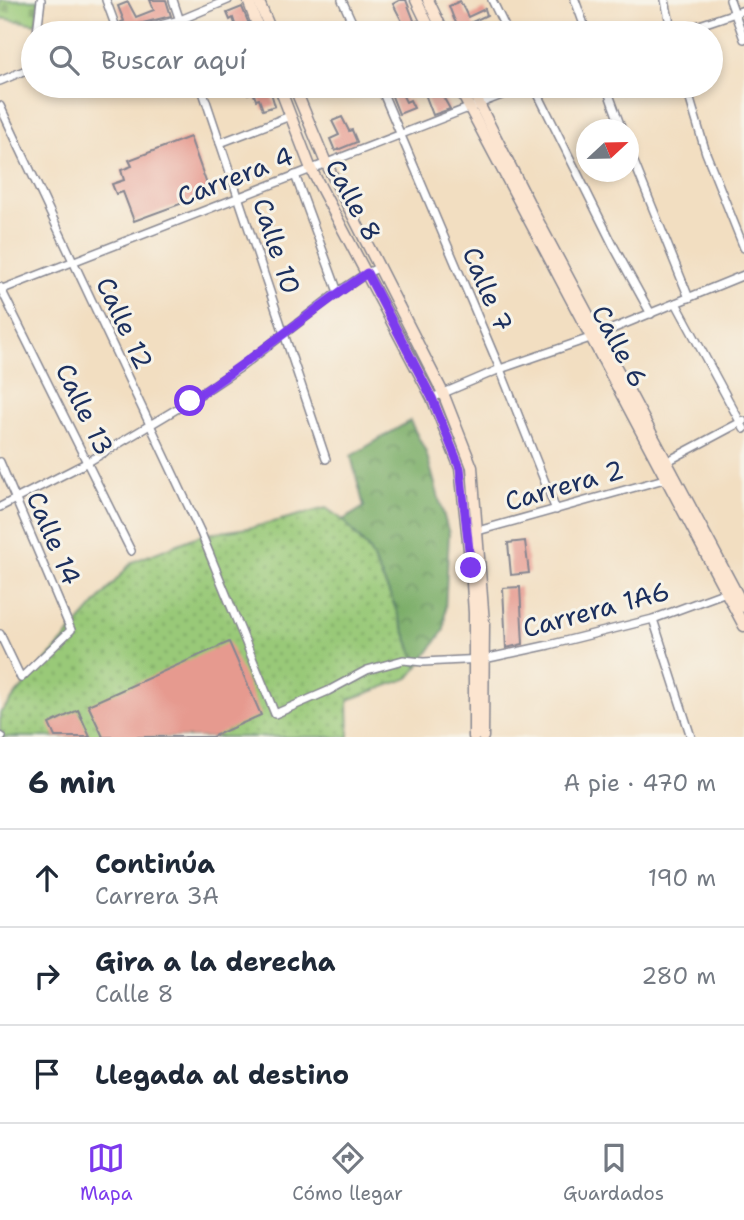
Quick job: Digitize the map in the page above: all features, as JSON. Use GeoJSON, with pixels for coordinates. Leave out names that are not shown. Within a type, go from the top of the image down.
{"type":"FeatureCollection","features":[{"type":"Feature","properties":{"kind":"street"},"geometry":{"type":"LineString","coordinates":[[38,21],[41,0]]}},
{"type":"Feature","properties":{"kind":"street"},"geometry":{"type":"LineString","coordinates":[[107,0],[114,21]]}},
{"type":"Feature","properties":{"kind":"street"},"geometry":{"type":"LineString","coordinates":[[173,0],[180,20]]}},
{"type":"Feature","properties":{"kind":"street"},"geometry":{"type":"LineString","coordinates":[[176,21],[228,0]]}},
{"type":"Feature","properties":{"kind":"street"},"geometry":{"type":"LineString","coordinates":[[248,0],[256,21]]}},
{"type":"Feature","properties":{"kind":"street"},"geometry":{"type":"LineString","coordinates":[[258,0],[267,21]]}},
{"type":"Feature","properties":{"kind":"street"},"geometry":{"type":"LineString","coordinates":[[342,0],[352,21]]}},
{"type":"Feature","properties":{"kind":"street"},"geometry":{"type":"LineString","coordinates":[[416,0],[426,21]]}},
{"type":"Feature","properties":{"kind":"street"},"geometry":{"type":"LineString","coordinates":[[428,0],[438,21]]}},
{"type":"Feature","properties":{"kind":"street"},"geometry":{"type":"LineString","coordinates":[[492,0],[502,21]]}},
{"type":"Feature","properties":{"kind":"street"},"geometry":{"type":"LineString","coordinates":[[575,0],[583,21]]}},
{"type":"Feature","properties":{"kind":"street"},"geometry":{"type":"LineString","coordinates":[[665,0],[671,21]]}},
{"type":"Feature","properties":{"kind":"street"},"geometry":{"type":"LineString","coordinates":[[730,0],[744,37]]}},
{"type":"Feature","properties":{"kind":"street"},"geometry":{"type":"LineString","coordinates":[[712,21],[744,10]]}},
{"type":"Feature","properties":{"kind":"street"},"geometry":{"type":"LineString","coordinates":[[0,81],[21,72]]}},
{"type":"Feature","properties":{"kind":"street","name":"Calle 10"},"geometry":{"type":"LineString","coordinates":[[205,98],[326,459]]}},
{"type":"Feature","properties":{"kind":"street","name":"Calle 8"},"geometry":{"type":"LineString","coordinates":[[283,98],[311,169],[432,398],[460,468],[472,533]]}},
{"type":"Feature","properties":{"kind":"street","name":"Calle 8"},"geometry":{"type":"LineString","coordinates":[[299,98],[326,163],[443,393],[472,467],[471,568],[484,737]]}},
{"type":"Feature","properties":{"kind":"street","name":"Calle 7"},"geometry":{"type":"LineString","coordinates":[[385,98],[500,369],[556,510]]}},
{"type":"Feature","properties":{"kind":"street","name":"Calle 6"},"geometry":{"type":"LineString","coordinates":[[468,98],[475,106]]}},
{"type":"Feature","properties":{"kind":"street","name":"Calle 6"},"geometry":{"type":"LineString","coordinates":[[473,98],[532,218],[669,477],[744,607]]}},
{"type":"Feature","properties":{"kind":"street","name":"Carrera 4"},"geometry":{"type":"LineString","coordinates":[[1,289],[495,98]]}},
{"type":"Feature","properties":{"kind":"street"},"geometry":{"type":"LineString","coordinates":[[540,98],[613,246],[651,314]]}},
{"type":"Feature","properties":{"kind":"street"},"geometry":{"type":"LineString","coordinates":[[611,98],[618,119]]}},
{"type":"Feature","properties":{"kind":"street"},"geometry":{"type":"LineString","coordinates":[[690,98],[706,153],[744,248]]}},
{"type":"Feature","properties":{"kind":"street","name":"Calle 12"},"geometry":{"type":"LineString","coordinates":[[0,106],[201,533],[275,715]]}},
{"type":"Feature","properties":{"kind":"street"},"geometry":{"type":"LineString","coordinates":[[220,143],[290,116]]}},
{"type":"Feature","properties":{"kind":"street"},"geometry":{"type":"LineString","coordinates":[[639,174],[690,298]]}},
{"type":"Feature","properties":{"kind":"street"},"geometry":{"type":"LineString","coordinates":[[295,175],[338,292]]}},
{"type":"Feature","properties":{"kind":"street"},"geometry":{"type":"LineString","coordinates":[[0,507],[88,462],[241,368],[338,292],[378,268]]}},
{"type":"Feature","properties":{"kind":"street"},"geometry":{"type":"LineString","coordinates":[[432,398],[500,369],[651,314],[744,275]]}},
{"type":"Feature","properties":{"kind":"street","name":"Calle 13"},"geometry":{"type":"LineString","coordinates":[[1,289],[131,551]]}},
{"type":"Feature","properties":{"kind":"street"},"geometry":{"type":"LineString","coordinates":[[666,462],[743,424],[676,303]]}},
{"type":"Feature","properties":{"kind":"street","name":"Calle 6"},"geometry":{"type":"LineString","coordinates":[[594,336],[666,462],[669,477]]}},
{"type":"Feature","properties":{"kind":"street","name":"Calle 14"},"geometry":{"type":"LineString","coordinates":[[0,462],[71,630],[21,678],[0,634]]}},
{"type":"Feature","properties":{"kind":"street","name":"Carrera 2"},"geometry":{"type":"LineString","coordinates":[[472,533],[669,477]]}},
{"type":"Feature","properties":{"kind":"street","name":"Calle 6"},"geometry":{"type":"LineString","coordinates":[[735,592],[744,626]]}},
{"type":"Feature","properties":{"kind":"street","name":"Carrera 1A6"},"geometry":{"type":"LineString","coordinates":[[275,715],[367,670],[391,663],[403,660],[424,662],[480,658],[605,632],[735,592]]}},
{"type":"Feature","properties":{"kind":"street"},"geometry":{"type":"LineString","coordinates":[[653,619],[691,737]]}},
{"type":"Feature","properties":{"kind":"street","name":"Calle 8"},"geometry":{"type":"LineString","coordinates":[[474,737],[480,658]]}},
{"type":"Feature","properties":{"kind":"green space"},"geometry":{"type":"Polygon","coordinates":[[[0,0],[39,0],[36,21],[0,18],[0,0]]]}},
{"type":"Feature","properties":{"kind":"green space"},"geometry":{"type":"Polygon","coordinates":[[[410,421],[426,452],[449,534],[444,630],[418,667],[392,599],[369,550],[343,520],[364,507],[351,456],[410,421]]]}},
{"type":"Feature","properties":{"kind":"green space"},"geometry":{"type":"Polygon","coordinates":[[[326,508],[343,520],[369,550],[392,599],[418,667],[409,678],[348,700],[349,737],[0,737],[0,713],[132,562],[201,535],[254,527],[326,508]]]}},
{"type":"Feature","properties":{"kind":"building"},"geometry":{"type":"Polygon","coordinates":[[[150,0],[166,0],[171,16],[151,21],[124,21],[118,6],[128,2],[136,17],[154,10],[150,0]]]}},
{"type":"Feature","properties":{"kind":"building"},"geometry":{"type":"Polygon","coordinates":[[[406,0],[414,21],[402,21],[393,4],[406,0]]]}},
{"type":"Feature","properties":{"kind":"building"},"geometry":{"type":"Polygon","coordinates":[[[460,1],[468,17],[485,9],[487,15],[474,21],[455,21],[449,6],[460,1]]]}},
{"type":"Feature","properties":{"kind":"building"},"geometry":{"type":"Polygon","coordinates":[[[242,7],[248,21],[234,21],[233,18],[230,20],[227,13],[242,7]]]}},
{"type":"Feature","properties":{"kind":"building"},"geometry":{"type":"Polygon","coordinates":[[[255,98],[273,98],[275,106],[263,110],[259,99],[255,98]]]}},
{"type":"Feature","properties":{"kind":"building"},"geometry":{"type":"Polygon","coordinates":[[[393,98],[404,98],[406,102],[410,100],[414,108],[399,114],[393,98]]]}},
{"type":"Feature","properties":{"kind":"building"},"geometry":{"type":"Polygon","coordinates":[[[427,98],[444,98],[450,109],[433,115],[427,98]]]}},
{"type":"Feature","properties":{"kind":"building"},"geometry":{"type":"Polygon","coordinates":[[[342,117],[357,142],[335,151],[330,139],[339,135],[332,121],[342,117]]]}},
{"type":"Feature","properties":{"kind":"building"},"geometry":{"type":"Polygon","coordinates":[[[190,137],[210,193],[134,221],[123,192],[116,194],[112,184],[124,180],[121,170],[132,166],[129,160],[190,137]]]}},
{"type":"Feature","properties":{"kind":"building"},"geometry":{"type":"Polygon","coordinates":[[[525,541],[529,573],[511,575],[508,543],[525,541]]]}},
{"type":"Feature","properties":{"kind":"building"},"geometry":{"type":"Polygon","coordinates":[[[520,587],[523,644],[506,648],[503,588],[520,587]]]}},
{"type":"Feature","properties":{"kind":"building"},"geometry":{"type":"Polygon","coordinates":[[[229,642],[261,715],[212,737],[103,737],[88,705],[229,642]]]}},
{"type":"Feature","properties":{"kind":"building"},"geometry":{"type":"Polygon","coordinates":[[[78,710],[90,737],[55,737],[49,724],[78,710]]]}},
{"type":"Feature","properties":{"kind":"route"},"geometry":{"type":"LineString","coordinates":[[190,401],[241,368],[283,333],[367,273],[432,398],[460,468],[471,568]]}}]}
